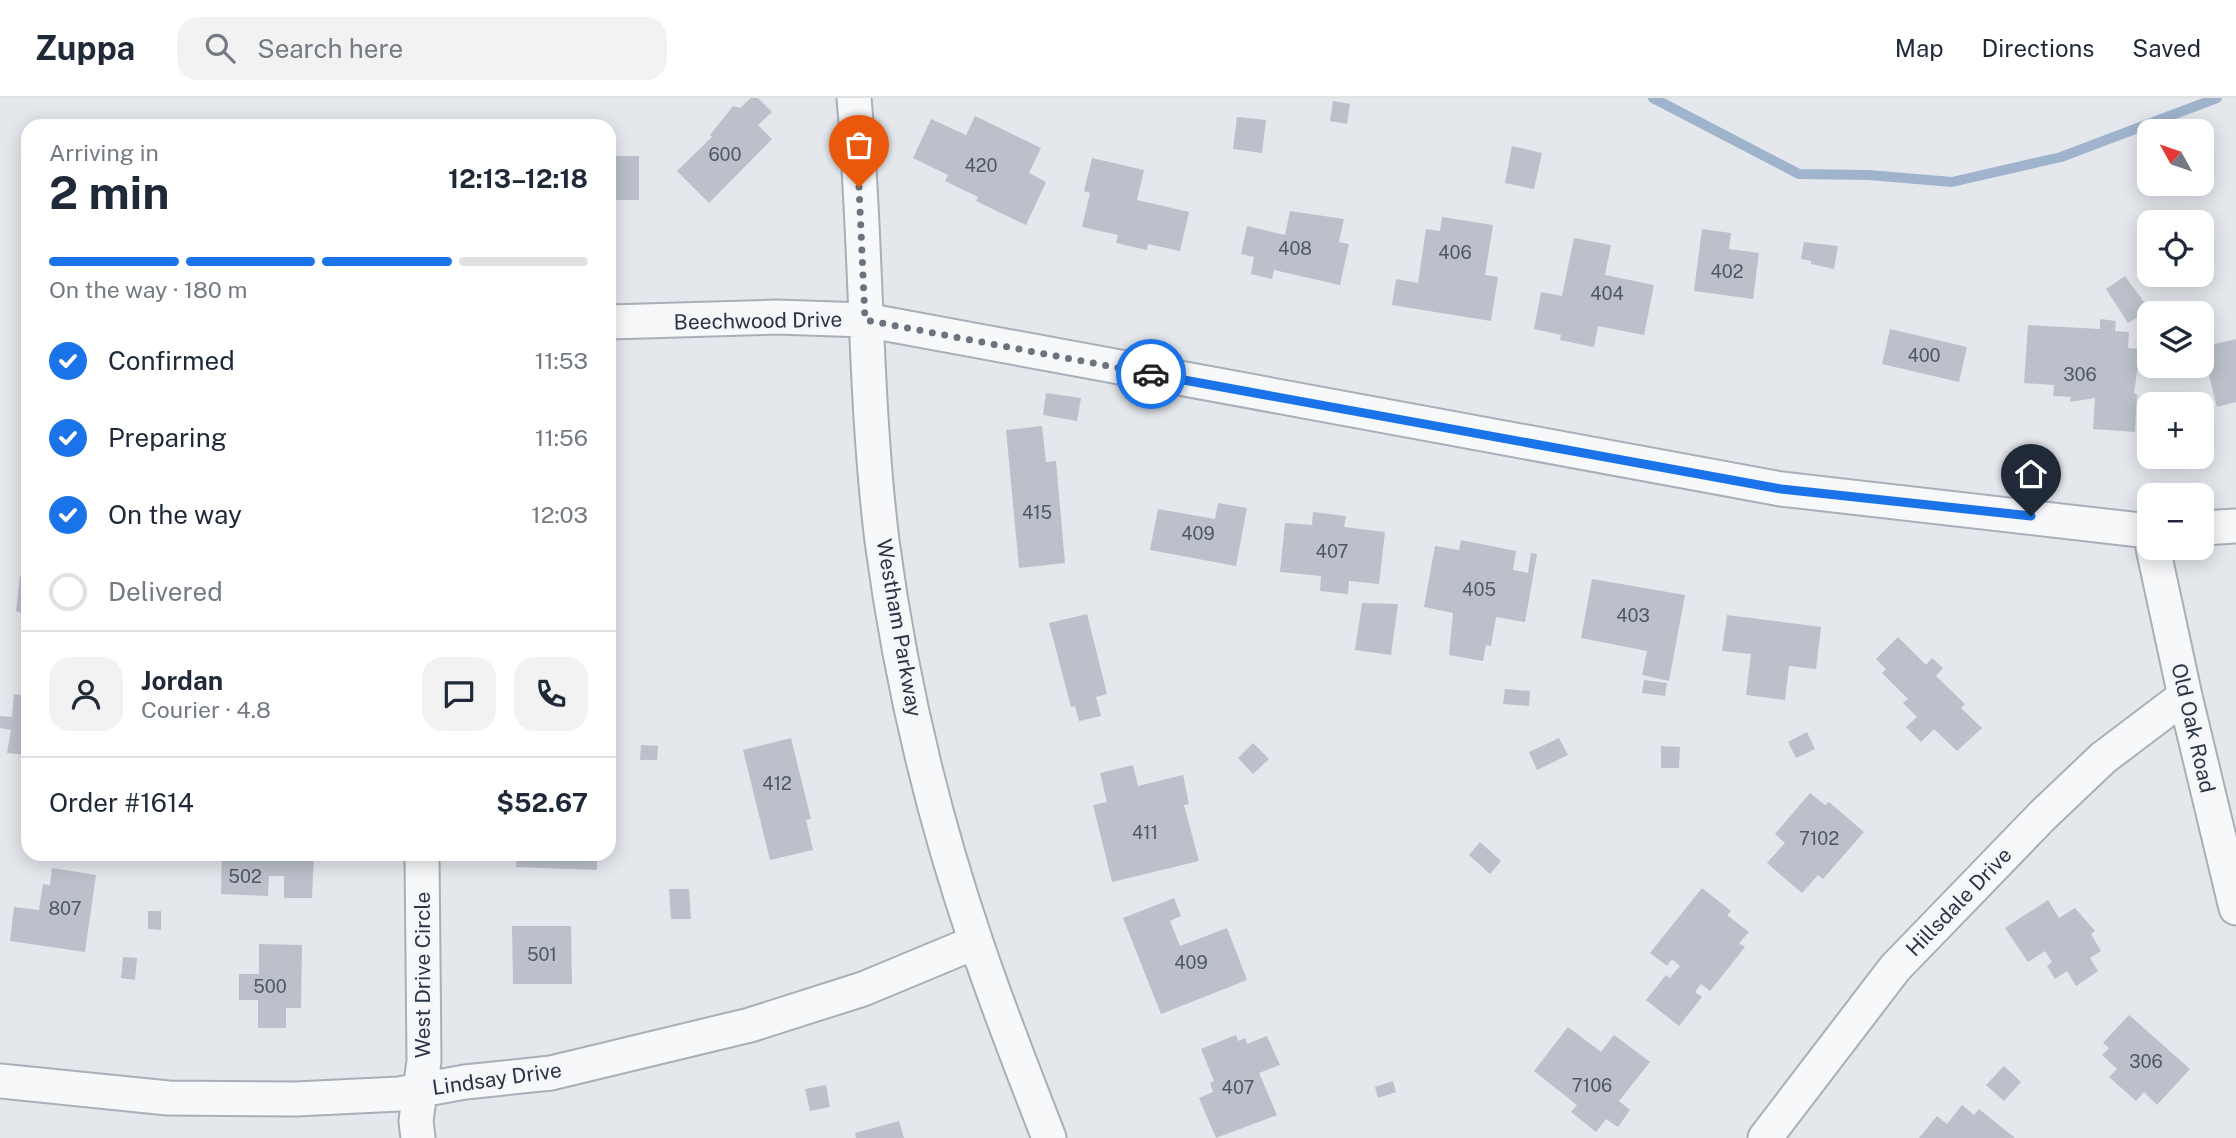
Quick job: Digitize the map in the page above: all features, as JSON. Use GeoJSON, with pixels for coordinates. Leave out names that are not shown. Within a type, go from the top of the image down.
{"type":"FeatureCollection","features":[{"type":"Feature","properties":{"kind":"street","name":"Westham Parkway"},"geometry":{"type":"LineString","coordinates":[[854,98],[865,320],[882,541],[908,691],[948,851],[976,942],[1049,1138]]}},
{"type":"Feature","properties":{"kind":"street","name":"Beechwood Drive"},"geometry":{"type":"LineString","coordinates":[[616,322],[777,317],[865,320],[1781,489],[2137,530]]}},
{"type":"Feature","properties":{"kind":"street"},"geometry":{"type":"LineString","coordinates":[[2214,527],[2236,526]]}},
{"type":"Feature","properties":{"kind":"street","name":"Old Oak Road"},"geometry":{"type":"LineString","coordinates":[[2156,560],[2236,908]]}},
{"type":"Feature","properties":{"kind":"street","name":"Hillsdale Drive"},"geometry":{"type":"LineString","coordinates":[[1765,1138],[1905,958],[2093,767],[2185,696]]}},
{"type":"Feature","properties":{"kind":"street","name":"West Drive Circle"},"geometry":{"type":"LineString","coordinates":[[418,1138],[424,1061],[422,861]]}},
{"type":"Feature","properties":{"kind":"street","name":"Lindsay Drive"},"geometry":{"type":"LineString","coordinates":[[0,1081],[168,1098],[296,1099],[420,1090],[465,1082],[551,1073],[750,1025],[863,989],[976,942]]}},
{"type":"Feature","properties":{"kind":"building"},"geometry":{"type":"Polygon","coordinates":[[[751,98],[758,98],[772,112],[758,125],[772,139],[709,203],[677,171],[712,137],[710,135],[733,106],[740,108],[751,98]]]}},
{"type":"Feature","properties":{"kind":"building"},"geometry":{"type":"Polygon","coordinates":[[[1333,101],[1350,104],[1347,124],[1330,121],[1333,101]]]}},
{"type":"Feature","properties":{"kind":"building"},"geometry":{"type":"Polygon","coordinates":[[[975,116],[1041,148],[1029,173],[1046,182],[1026,225],[976,201],[978,197],[945,181],[948,175],[913,158],[931,119],[966,135],[975,116]]]}},
{"type":"Feature","properties":{"kind":"building"},"geometry":{"type":"Polygon","coordinates":[[[1237,117],[1266,120],[1262,153],[1233,149],[1237,117]]]}},
{"type":"Feature","properties":{"kind":"building"},"geometry":{"type":"Polygon","coordinates":[[[1512,146],[1542,153],[1534,189],[1505,183],[1512,146]]]}},
{"type":"Feature","properties":{"kind":"building"},"geometry":{"type":"Polygon","coordinates":[[[616,156],[639,156],[639,200],[616,200],[616,156]]]}},
{"type":"Feature","properties":{"kind":"building"},"geometry":{"type":"Polygon","coordinates":[[[1092,158],[1144,170],[1137,200],[1189,212],[1180,251],[1148,244],[1147,250],[1116,243],[1118,235],[1082,227],[1090,193],[1084,191],[1092,158]]]}},
{"type":"Feature","properties":{"kind":"building"},"geometry":{"type":"Polygon","coordinates":[[[1290,211],[1344,219],[1339,242],[1349,244],[1340,285],[1274,270],[1272,279],[1251,274],[1254,257],[1241,254],[1247,226],[1285,235],[1290,211]]]}},
{"type":"Feature","properties":{"kind":"building"},"geometry":{"type":"Polygon","coordinates":[[[1442,217],[1493,225],[1485,275],[1498,277],[1491,321],[1392,305],[1396,279],[1418,283],[1426,229],[1440,231],[1442,217]]]}},
{"type":"Feature","properties":{"kind":"building"},"geometry":{"type":"Polygon","coordinates":[[[1702,229],[1731,233],[1729,249],[1759,253],[1753,299],[1694,291],[1702,229]]]}},
{"type":"Feature","properties":{"kind":"building"},"geometry":{"type":"Polygon","coordinates":[[[1574,238],[1611,245],[1605,275],[1654,285],[1644,335],[1598,326],[1594,347],[1560,340],[1561,335],[1534,329],[1541,292],[1562,296],[1574,238]]]}},
{"type":"Feature","properties":{"kind":"building"},"geometry":{"type":"Polygon","coordinates":[[[1804,242],[1838,246],[1834,269],[1801,259],[1804,242]]]}},
{"type":"Feature","properties":{"kind":"building"},"geometry":{"type":"Polygon","coordinates":[[[2125,276],[2143,301],[2137,301],[2137,318],[2128,323],[2106,289],[2125,276]]]}},
{"type":"Feature","properties":{"kind":"building"},"geometry":{"type":"Polygon","coordinates":[[[2100,319],[2116,321],[2115,331],[2129,332],[2128,348],[2137,349],[2135,432],[2093,429],[2095,398],[2070,402],[2071,397],[2053,396],[2054,385],[2024,383],[2028,325],[2100,329],[2100,319]]]}},
{"type":"Feature","properties":{"kind":"building"},"geometry":{"type":"Polygon","coordinates":[[[1890,329],[1967,347],[1959,382],[1882,364],[1890,329]]]}},
{"type":"Feature","properties":{"kind":"building"},"geometry":{"type":"Polygon","coordinates":[[[2236,339],[2236,402],[2217,407],[2210,378],[2214,378],[2214,344],[2236,339]]]}},
{"type":"Feature","properties":{"kind":"building"},"geometry":{"type":"Polygon","coordinates":[[[1046,393],[1081,398],[1077,421],[1043,415],[1046,393]]]}},
{"type":"Feature","properties":{"kind":"building"},"geometry":{"type":"Polygon","coordinates":[[[1042,426],[1046,462],[1056,461],[1065,563],[1019,568],[1006,430],[1042,426]]]}},
{"type":"Feature","properties":{"kind":"building"},"geometry":{"type":"Polygon","coordinates":[[[1218,503],[1247,508],[1236,566],[1150,550],[1158,509],[1215,519],[1218,503]]]}},
{"type":"Feature","properties":{"kind":"building"},"geometry":{"type":"Polygon","coordinates":[[[1313,512],[1346,516],[1344,527],[1385,532],[1379,584],[1349,581],[1348,594],[1320,591],[1321,576],[1280,572],[1285,523],[1312,525],[1313,512]]]}},
{"type":"Feature","properties":{"kind":"building"},"geometry":{"type":"Polygon","coordinates":[[[1461,540],[1516,551],[1513,570],[1528,573],[1531,553],[1537,554],[1525,622],[1496,617],[1491,646],[1486,645],[1483,661],[1449,655],[1453,613],[1424,607],[1435,546],[1459,550],[1461,540]]]}},
{"type":"Feature","properties":{"kind":"building"},"geometry":{"type":"Polygon","coordinates":[[[20,576],[21,576],[21,613],[16,611],[20,576]]]}},
{"type":"Feature","properties":{"kind":"building"},"geometry":{"type":"Polygon","coordinates":[[[1592,579],[1685,595],[1669,681],[1642,675],[1647,651],[1581,638],[1592,579]]]}},
{"type":"Feature","properties":{"kind":"building"},"geometry":{"type":"Polygon","coordinates":[[[1362,603],[1398,604],[1391,655],[1355,650],[1362,603]]]}},
{"type":"Feature","properties":{"kind":"building"},"geometry":{"type":"Polygon","coordinates":[[[1087,614],[1107,694],[1096,697],[1101,716],[1079,721],[1075,706],[1071,707],[1049,623],[1087,614]]]}},
{"type":"Feature","properties":{"kind":"building"},"geometry":{"type":"Polygon","coordinates":[[[1727,615],[1821,627],[1816,669],[1789,666],[1785,700],[1746,695],[1751,654],[1722,651],[1727,615]]]}},
{"type":"Feature","properties":{"kind":"building"},"geometry":{"type":"Polygon","coordinates":[[[1898,637],[1926,665],[1932,658],[1943,668],[1936,676],[1965,704],[1961,708],[1982,728],[1957,751],[1934,729],[1921,742],[1906,727],[1917,717],[1903,703],[1908,699],[1882,673],[1886,669],[1876,659],[1898,637]]]}},
{"type":"Feature","properties":{"kind":"building"},"geometry":{"type":"Polygon","coordinates":[[[1644,680],[1667,683],[1665,696],[1642,693],[1644,680]]]}},
{"type":"Feature","properties":{"kind":"building"},"geometry":{"type":"Polygon","coordinates":[[[1505,689],[1530,691],[1529,706],[1503,704],[1505,689]]]}},
{"type":"Feature","properties":{"kind":"building"},"geometry":{"type":"Polygon","coordinates":[[[14,694],[21,695],[21,754],[7,753],[11,730],[0,728],[0,716],[12,717],[14,694]]]}},
{"type":"Feature","properties":{"kind":"building"},"geometry":{"type":"Polygon","coordinates":[[[1807,732],[1815,749],[1796,758],[1788,742],[1807,732]]]}},
{"type":"Feature","properties":{"kind":"building"},"geometry":{"type":"Polygon","coordinates":[[[791,738],[811,819],[806,820],[813,850],[770,860],[743,750],[791,738]]]}},
{"type":"Feature","properties":{"kind":"building"},"geometry":{"type":"Polygon","coordinates":[[[1559,738],[1568,755],[1537,770],[1529,752],[1559,738]]]}},
{"type":"Feature","properties":{"kind":"building"},"geometry":{"type":"Polygon","coordinates":[[[1253,743],[1269,759],[1253,774],[1238,758],[1253,743]]]}},
{"type":"Feature","properties":{"kind":"building"},"geometry":{"type":"Polygon","coordinates":[[[641,745],[658,746],[657,760],[640,760],[641,745]]]}},
{"type":"Feature","properties":{"kind":"building"},"geometry":{"type":"Polygon","coordinates":[[[1661,746],[1680,747],[1679,768],[1661,768],[1661,746]]]}},
{"type":"Feature","properties":{"kind":"building"},"geometry":{"type":"Polygon","coordinates":[[[1133,765],[1138,786],[1183,775],[1189,804],[1184,805],[1199,861],[1112,882],[1093,805],[1107,802],[1100,773],[1133,765]]]}},
{"type":"Feature","properties":{"kind":"building"},"geometry":{"type":"Polygon","coordinates":[[[1810,793],[1825,805],[1829,802],[1864,832],[1823,879],[1818,875],[1802,893],[1767,863],[1785,843],[1775,834],[1810,793]]]}},
{"type":"Feature","properties":{"kind":"building"},"geometry":{"type":"Polygon","coordinates":[[[1480,842],[1501,861],[1490,874],[1469,855],[1480,842]]]}},
{"type":"Feature","properties":{"kind":"building"},"geometry":{"type":"Polygon","coordinates":[[[222,861],[314,861],[312,898],[284,898],[284,876],[269,876],[268,896],[221,894],[222,861]]]}},
{"type":"Feature","properties":{"kind":"building"},"geometry":{"type":"Polygon","coordinates":[[[516,861],[597,861],[597,870],[516,867],[516,861]]]}},
{"type":"Feature","properties":{"kind":"building"},"geometry":{"type":"Polygon","coordinates":[[[52,868],[96,875],[85,952],[10,941],[14,907],[39,910],[43,884],[50,885],[52,868]]]}},
{"type":"Feature","properties":{"kind":"building"},"geometry":{"type":"Polygon","coordinates":[[[1702,888],[1731,911],[1727,915],[1749,932],[1739,943],[1745,947],[1710,991],[1701,984],[1695,992],[1702,997],[1679,1026],[1646,1000],[1666,975],[1670,978],[1680,966],[1672,959],[1667,966],[1650,953],[1702,888]]]}},
{"type":"Feature","properties":{"kind":"building"},"geometry":{"type":"Polygon","coordinates":[[[669,889],[689,889],[691,919],[671,919],[669,889]]]}},
{"type":"Feature","properties":{"kind":"building"},"geometry":{"type":"Polygon","coordinates":[[[1174,898],[1181,916],[1170,921],[1180,946],[1227,928],[1247,980],[1161,1014],[1123,918],[1174,898]]]}},
{"type":"Feature","properties":{"kind":"building"},"geometry":{"type":"Polygon","coordinates":[[[2048,900],[2059,918],[2075,908],[2095,931],[2091,934],[2101,951],[2090,958],[2098,971],[2076,986],[2067,971],[2055,979],[2047,966],[2052,962],[2045,951],[2028,962],[2005,928],[2048,900]]]}},
{"type":"Feature","properties":{"kind":"building"},"geometry":{"type":"Polygon","coordinates":[[[148,911],[161,911],[161,930],[148,929],[148,911]]]}},
{"type":"Feature","properties":{"kind":"building"},"geometry":{"type":"Polygon","coordinates":[[[512,926],[571,926],[572,984],[513,984],[512,926]]]}},
{"type":"Feature","properties":{"kind":"building"},"geometry":{"type":"Polygon","coordinates":[[[259,944],[302,945],[301,1008],[286,1008],[286,1028],[258,1028],[258,1000],[239,1000],[239,974],[259,974],[259,944]]]}},
{"type":"Feature","properties":{"kind":"building"},"geometry":{"type":"Polygon","coordinates":[[[123,957],[137,958],[135,980],[121,978],[123,957]]]}},
{"type":"Feature","properties":{"kind":"building"},"geometry":{"type":"Polygon","coordinates":[[[2129,1015],[2190,1069],[2157,1105],[2144,1092],[2136,1101],[2109,1077],[2117,1069],[2102,1055],[2109,1048],[2103,1043],[2129,1015]]]}},
{"type":"Feature","properties":{"kind":"building"},"geometry":{"type":"Polygon","coordinates":[[[1568,1027],[1601,1052],[1614,1035],[1650,1062],[1619,1101],[1630,1110],[1618,1127],[1606,1119],[1596,1132],[1571,1112],[1577,1105],[1534,1071],[1568,1027]]]}},
{"type":"Feature","properties":{"kind":"building"},"geometry":{"type":"Polygon","coordinates":[[[1236,1035],[1238,1041],[1245,1038],[1247,1044],[1267,1036],[1280,1065],[1259,1073],[1277,1115],[1216,1138],[1199,1098],[1213,1092],[1210,1083],[1214,1081],[1201,1049],[1236,1035]]]}},
{"type":"Feature","properties":{"kind":"building"},"geometry":{"type":"Polygon","coordinates":[[[2004,1066],[2021,1082],[2004,1101],[1986,1085],[2004,1066]]]}},
{"type":"Feature","properties":{"kind":"building"},"geometry":{"type":"Polygon","coordinates":[[[1393,1081],[1396,1092],[1378,1098],[1375,1087],[1393,1081]]]}},
{"type":"Feature","properties":{"kind":"building"},"geometry":{"type":"Polygon","coordinates":[[[826,1085],[830,1107],[810,1111],[805,1089],[826,1085]]]}},
{"type":"Feature","properties":{"kind":"building"},"geometry":{"type":"Polygon","coordinates":[[[1962,1105],[1974,1115],[1979,1109],[2015,1138],[1919,1138],[1937,1116],[1947,1124],[1962,1105]]]}},
{"type":"Feature","properties":{"kind":"building"},"geometry":{"type":"Polygon","coordinates":[[[899,1121],[904,1138],[856,1138],[855,1133],[899,1121]]]}},
{"type":"Feature","properties":{"kind":"waterway"},"geometry":{"type":"LineString","coordinates":[[1653,98],[1799,174],[1869,175],[1952,182],[2061,157],[2217,98]]}},
{"type":"Feature","properties":{"kind":"way so far"},"geometry":{"type":"LineString","coordinates":[[859,187],[865,320],[1151,374]]}},
{"type":"Feature","properties":{"kind":"route"},"geometry":{"type":"LineString","coordinates":[[1151,374],[1781,489],[2031,516]]}}]}
